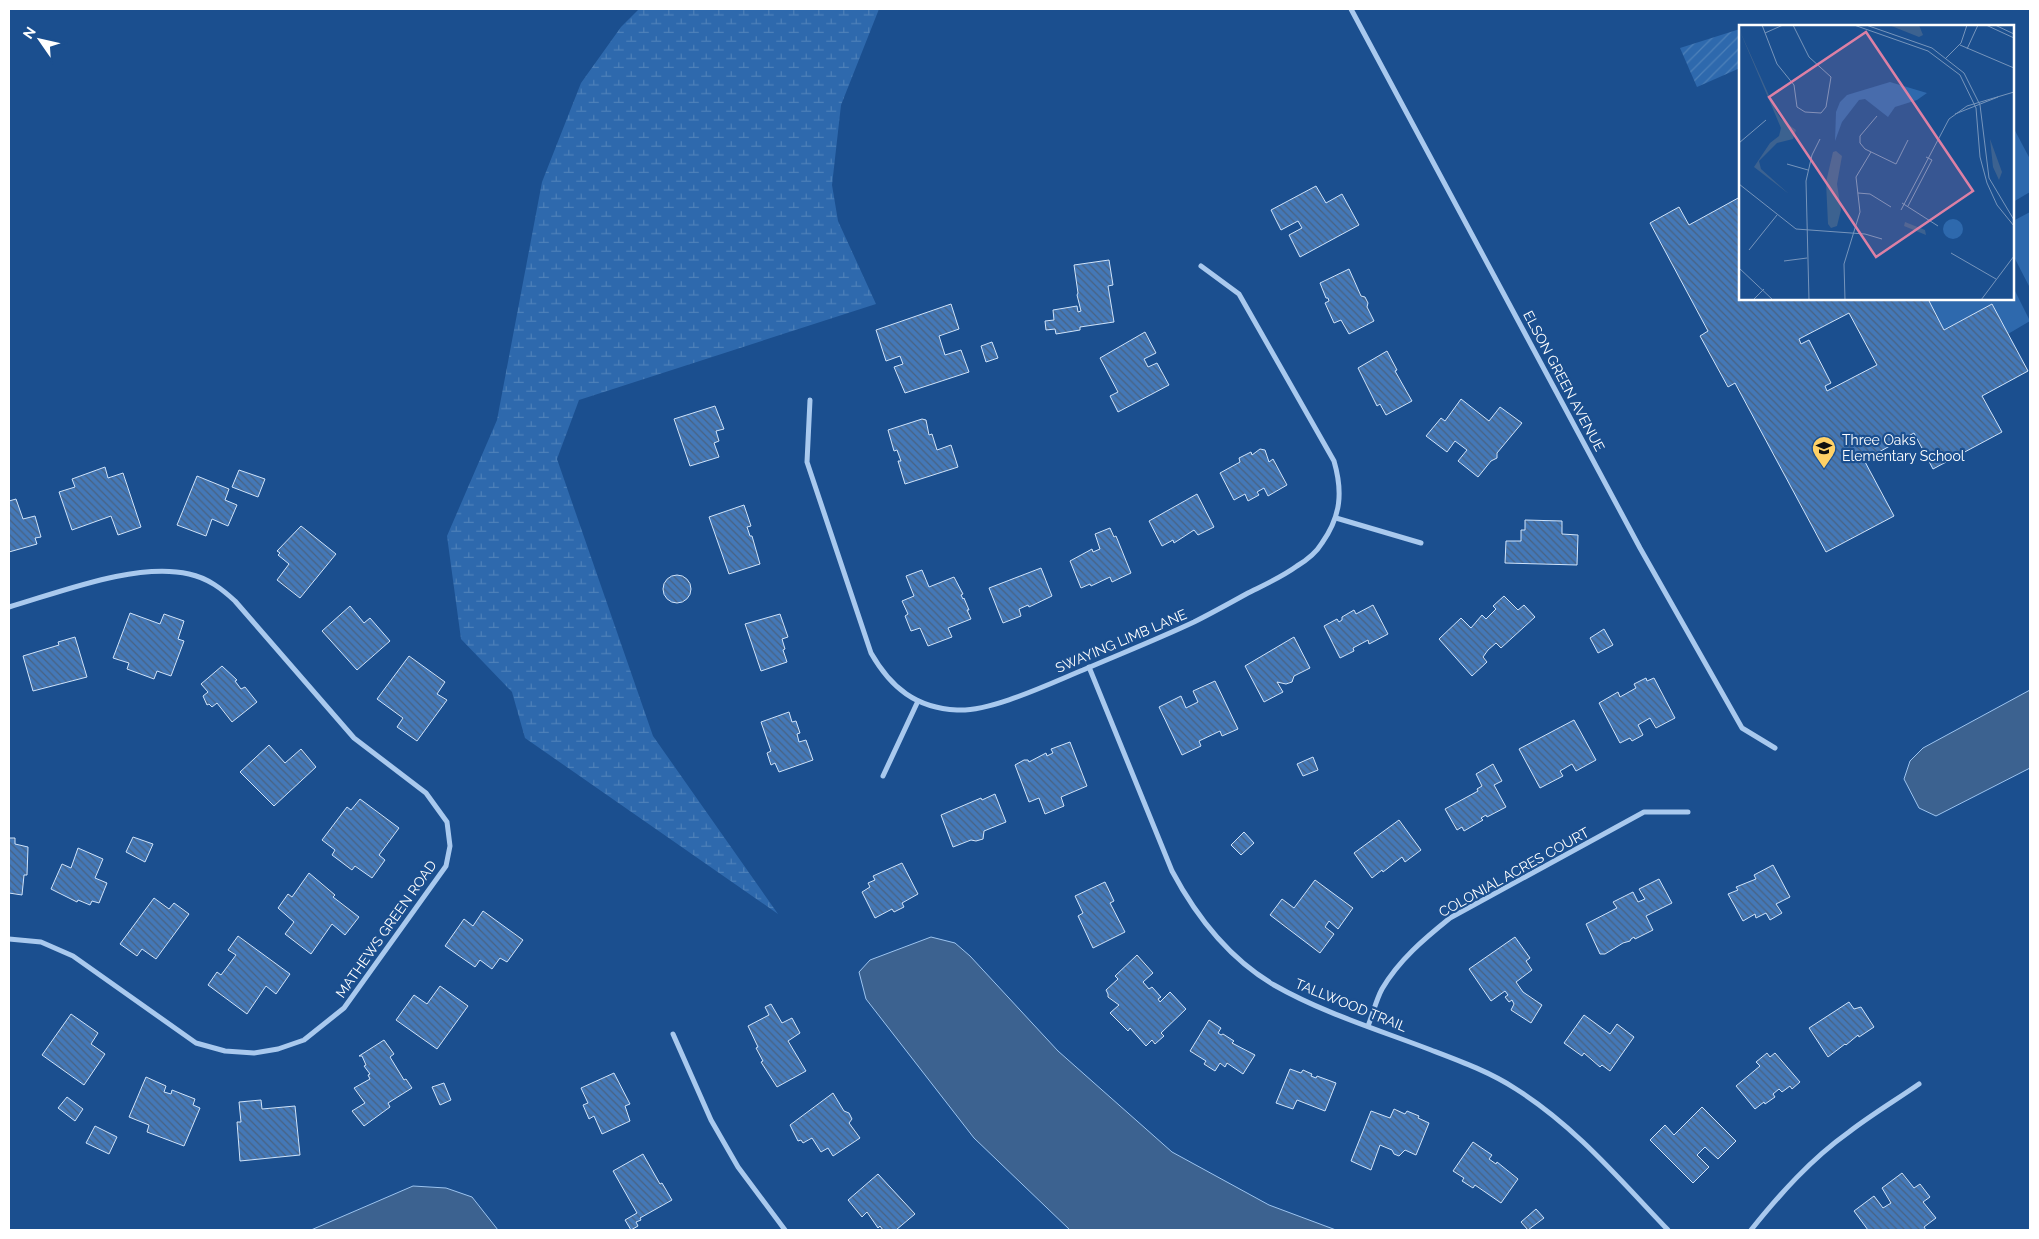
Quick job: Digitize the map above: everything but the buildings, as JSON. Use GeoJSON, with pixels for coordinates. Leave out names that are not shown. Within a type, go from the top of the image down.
{"type":"FeatureCollection","features":[{"type":"Feature","properties":{"kind":"street","name":"ELSON GREEN AVENUE"},"geometry":{"type":"LineString","coordinates":[[1351,9],[1640,548],[1742,728],[1775,748]]}},
{"type":"Feature","properties":{"kind":"street","name":"SWAYING LIMB LANE"},"geometry":{"type":"LineString","coordinates":[[810,400],[807,462],[871,653],[881,671],[895,686],[918,701],[940,708],[960,710],[988,705],[1026,694],[1195,622],[1296,568],[1323,543],[1336,518],[1340,481],[1334,461],[1239,294],[1201,266]]}},
{"type":"Feature","properties":{"kind":"street"},"geometry":{"type":"LineString","coordinates":[[1336,518],[1421,543]]}},
{"type":"Feature","properties":{"kind":"street","name":"MATHEWS GREEN ROAD"},"geometry":{"type":"LineString","coordinates":[[9,607],[126,574],[158,570],[190,574],[217,585],[235,601],[354,738],[426,793],[447,822],[450,846],[446,866],[344,1008],[304,1040],[278,1049],[254,1054],[225,1051],[196,1043],[73,956],[41,942],[9,939]]}},
{"type":"Feature","properties":{"kind":"street","name":"TALLWOOD TRAIL"},"geometry":{"type":"LineString","coordinates":[[1089,667],[1172,871],[1202,918],[1220,939],[1245,963],[1273,984],[1310,1004],[1477,1068],[1523,1094],[1552,1114],[1586,1143],[1668,1230]]}},
{"type":"Feature","properties":{"kind":"street"},"geometry":{"type":"LineString","coordinates":[[883,776],[918,701]]}},
{"type":"Feature","properties":{"kind":"street","name":"COLONIAL ACRES COURT"},"geometry":{"type":"LineString","coordinates":[[1368,1026],[1382,990],[1401,963],[1424,939],[1450,918],[1644,812],[1688,812]]}},
{"type":"Feature","properties":{"kind":"street"},"geometry":{"type":"LineString","coordinates":[[673,1034],[711,1120],[738,1167],[786,1230]]}},
{"type":"Feature","properties":{"kind":"street"},"geometry":{"type":"LineString","coordinates":[[1751,1230],[1776,1199],[1815,1160],[1848,1132],[1919,1084]]}},
{"type":"Feature","properties":{"kind":"green space"},"geometry":{"type":"Polygon","coordinates":[[[639,9],[879,9],[841,105],[832,185],[838,221],[876,304],[579,400],[557,459],[653,736],[778,914],[525,738],[512,692],[461,639],[447,536],[497,420],[542,182],[581,83],[621,27],[639,9]]]}},
{"type":"Feature","properties":{"kind":"green space"},"geometry":{"type":"Polygon","coordinates":[[[1739,29],[1739,68],[1697,87],[1680,48],[1739,29]]]}},
{"type":"Feature","properties":{"kind":"green space"},"geometry":{"type":"Polygon","coordinates":[[[2014,129],[2030,159],[2030,192],[2014,201],[2014,129]]]}},
{"type":"Feature","properties":{"kind":"green space"},"geometry":{"type":"Polygon","coordinates":[[[2030,212],[2030,288],[2014,257],[2014,220],[2030,212]]]}},
{"type":"Feature","properties":{"kind":"green space"},"geometry":{"type":"Polygon","coordinates":[[[2014,289],[2030,321],[2008,334],[1992,304],[1944,330],[1929,300],[2014,300],[2014,289]]]}},
{"type":"Feature","properties":{"kind":"shaded area"},"geometry":{"type":"Polygon","coordinates":[[[2030,690],[2030,768],[1936,816],[1919,808],[1904,779],[1910,761],[1923,748],[2030,690]]]}},
{"type":"Feature","properties":{"kind":"shaded area"},"geometry":{"type":"Polygon","coordinates":[[[931,937],[955,943],[970,956],[1058,1051],[1172,1152],[1269,1205],[1336,1230],[1070,1230],[974,1138],[866,999],[859,972],[870,960],[931,937]]]}},
{"type":"Feature","properties":{"kind":"shaded area"},"geometry":{"type":"Polygon","coordinates":[[[413,1186],[446,1188],[472,1197],[498,1230],[311,1230],[413,1186]]]}},
{"type":"Feature","properties":{"kind":"place","name":"Three Oaks Elementary School"},"geometry":{"type":"Point","coordinates":[1824,469]}}]}
